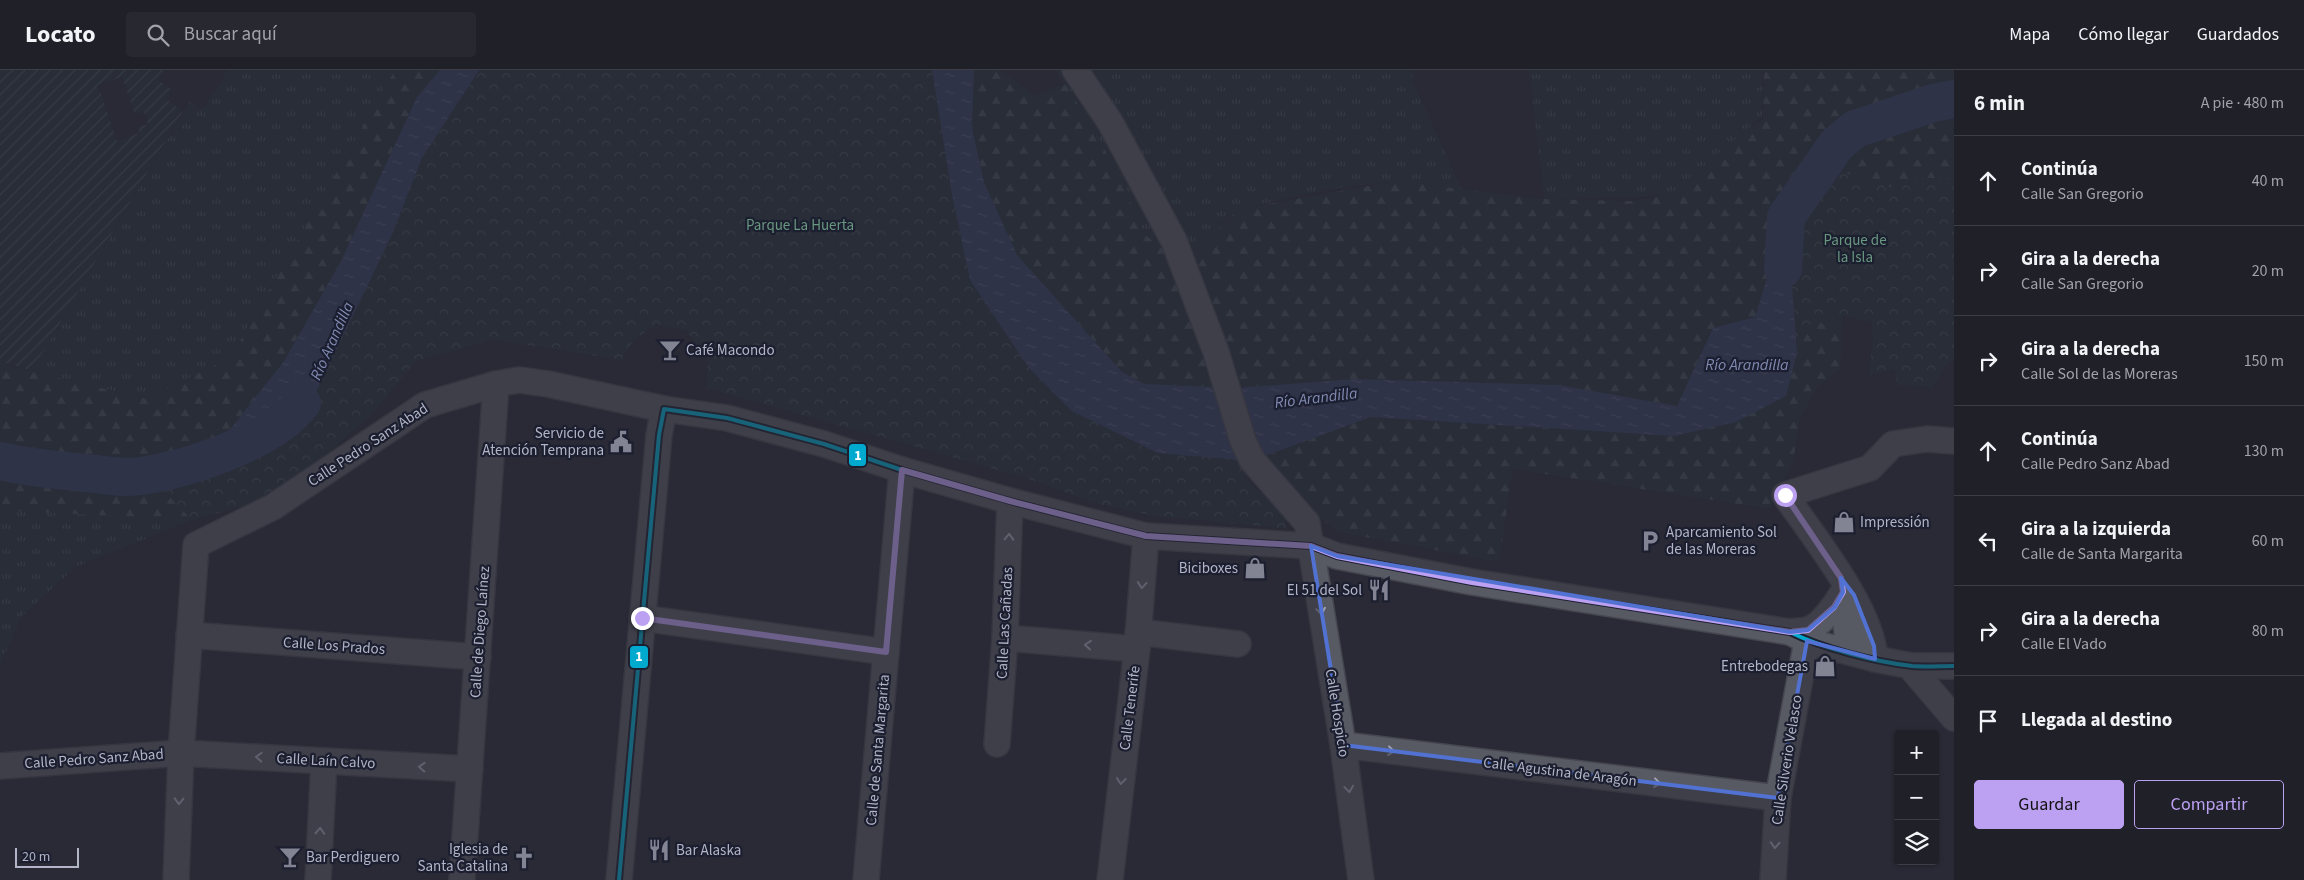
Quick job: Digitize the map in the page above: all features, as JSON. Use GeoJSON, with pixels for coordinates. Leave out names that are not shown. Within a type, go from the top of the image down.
{"type":"FeatureCollection","features":[{"type":"Feature","properties":{"kind":"street","name":"Calle Hospicio"},"geometry":{"type":"LineString","coordinates":[[1075,70],[1110,122],[1168,228],[1216,352],[1243,441],[1252,460],[1307,523],[1343,745],[1361,880]]}},
{"type":"Feature","properties":{"kind":"street","name":"Calle Pedro Sanz Abad"},"geometry":{"type":"LineString","coordinates":[[0,766],[181,753],[196,545],[273,507],[425,405],[496,384],[519,380],[548,384],[664,409],[727,418],[824,444],[902,470],[1010,501],[1146,536],[1311,546],[1337,556],[1472,582],[1799,637],[1875,659],[1912,666],[1954,666]]}},
{"type":"Feature","properties":{"kind":"street","name":"Calle de Diego Laínez"},"geometry":{"type":"LineString","coordinates":[[462,880],[496,384]]}},
{"type":"Feature","properties":{"kind":"street"},"geometry":{"type":"LineString","coordinates":[[619,880],[658,435],[664,409]]}},
{"type":"Feature","properties":{"kind":"street"},"geometry":{"type":"LineString","coordinates":[[1875,659],[1874,646],[1854,596],[1842,585],[1785,495],[1870,468],[1893,444],[1927,439],[1954,441]]}},
{"type":"Feature","properties":{"kind":"street","name":"Calle de Santa Margarita"},"geometry":{"type":"LineString","coordinates":[[866,880],[902,470]]}},
{"type":"Feature","properties":{"kind":"street","name":"Calle Las Cañadas"},"geometry":{"type":"LineString","coordinates":[[997,744],[1006,638],[1010,501]]}},
{"type":"Feature","properties":{"kind":"street","name":"Calle Tenerife"},"geometry":{"type":"LineString","coordinates":[[1110,880],[1137,641],[1146,536]]}},
{"type":"Feature","properties":{"kind":"street"},"geometry":{"type":"LineString","coordinates":[[1799,637],[1834,607],[1842,585]]}},
{"type":"Feature","properties":{"kind":"street"},"geometry":{"type":"LineString","coordinates":[[1842,585],[1849,652]]}},
{"type":"Feature","properties":{"kind":"street"},"geometry":{"type":"LineString","coordinates":[[642,618],[886,652]]}},
{"type":"Feature","properties":{"kind":"street","name":"Calle Silverio Velasco"},"geometry":{"type":"LineString","coordinates":[[1773,880],[1778,798],[1799,637]]}},
{"type":"Feature","properties":{"kind":"street"},"geometry":{"type":"LineString","coordinates":[[1006,638],[1238,644]]}},
{"type":"Feature","properties":{"kind":"street","name":"Calle Los Prados"},"geometry":{"type":"LineString","coordinates":[[189,641],[478,662]]}},
{"type":"Feature","properties":{"kind":"street"},"geometry":{"type":"LineString","coordinates":[[1912,666],[1912,669],[1949,714]]}},
{"type":"Feature","properties":{"kind":"street"},"geometry":{"type":"LineString","coordinates":[[1949,714],[1945,695],[1954,674]]}},
{"type":"Feature","properties":{"kind":"street","name":"Calle Agustina de Aragón"},"geometry":{"type":"LineString","coordinates":[[1343,745],[1778,798]]}},
{"type":"Feature","properties":{"kind":"street"},"geometry":{"type":"LineString","coordinates":[[176,880],[181,753]]}},
{"type":"Feature","properties":{"kind":"street","name":"Calle Laín Calvo"},"geometry":{"type":"LineString","coordinates":[[181,753],[470,769]]}},
{"type":"Feature","properties":{"kind":"street"},"geometry":{"type":"LineString","coordinates":[[318,880],[324,761]]}},
{"type":"Feature","properties":{"kind":"highlighted area"},"geometry":{"type":"Polygon","coordinates":[[[1311,546],[1337,556],[1790,632],[1808,630],[1835,607],[1843,592],[1841,578],[1854,595],[1874,646],[1875,659],[1807,641],[1778,798],[1343,745],[1311,546]]]}},
{"type":"Feature","properties":{"kind":"green space"},"geometry":{"type":"Polygon","coordinates":[[[0,70],[165,70],[158,80],[172,90],[166,99],[183,111],[32,371],[0,361],[0,70]],[[122,77],[98,85],[117,141],[139,133],[138,127],[148,124],[144,112],[135,115],[122,77]]]}},
{"type":"Feature","properties":{"kind":"green space"},"geometry":{"type":"Polygon","coordinates":[[[227,70],[395,70],[231,357],[147,399],[32,371],[190,101],[202,109],[222,81],[227,70]]]}},
{"type":"Feature","properties":{"kind":"green space"},"geometry":{"type":"Polygon","coordinates":[[[395,70],[440,70],[417,97],[341,261],[284,361],[217,446],[191,463],[149,475],[192,520],[0,510],[0,361],[13,367],[147,399],[231,357],[395,70]]]}},
{"type":"Feature","properties":{"kind":"green space","name":"Parque La Huerta"},"geometry":{"type":"Polygon","coordinates":[[[479,70],[932,70],[952,195],[970,280],[1251,461],[1247,479],[1282,513],[1287,529],[1154,516],[1094,503],[1029,479],[706,388],[708,360],[687,331],[657,325],[636,339],[628,348],[622,360],[493,340],[416,361],[372,415],[303,474],[281,496],[192,520],[149,475],[191,463],[217,446],[224,453],[315,394],[391,237],[422,158],[479,70]]]}},
{"type":"Feature","properties":{"kind":"green space"},"geometry":{"type":"Polygon","coordinates":[[[974,70],[1000,70],[1034,95],[1066,84],[1120,176],[1143,233],[1185,268],[1183,263],[1239,209],[1396,181],[1544,199],[1632,201],[1669,195],[1745,131],[1763,120],[1764,70],[1954,70],[1954,178],[1909,178],[1900,190],[1821,166],[1786,217],[1755,317],[1713,328],[1677,406],[1559,385],[1355,379],[1235,388],[1145,384],[1122,372],[1017,255],[984,182],[972,128],[974,70]]]}},
{"type":"Feature","properties":{"kind":"green space"},"geometry":{"type":"Polygon","coordinates":[[[1056,70],[1415,70],[1412,80],[1462,189],[1396,181],[1331,189],[1239,209],[1224,222],[1185,269],[1143,233],[1120,176],[1056,70]]]}},
{"type":"Feature","properties":{"kind":"green space"},"geometry":{"type":"Polygon","coordinates":[[[1529,70],[1763,70],[1762,117],[1669,195],[1629,198],[1544,199],[1529,70]]]}},
{"type":"Feature","properties":{"kind":"green space","name":"Parque de la Isla"},"geometry":{"type":"Polygon","coordinates":[[[1821,166],[1900,190],[1909,178],[1954,178],[1954,360],[1948,363],[1932,388],[1898,385],[1894,369],[1868,376],[1873,339],[1872,322],[1843,316],[1813,325],[1790,342],[1786,217],[1821,166]]]}},
{"type":"Feature","properties":{"kind":"green space"},"geometry":{"type":"Polygon","coordinates":[[[1843,316],[1840,372],[1837,371],[1817,387],[1800,419],[1793,463],[1770,509],[1513,469],[1499,562],[1338,532],[1251,461],[1371,417],[1674,436],[1797,353],[1796,337],[1813,325],[1843,316]]]}},
{"type":"Feature","properties":{"kind":"green space"},"geometry":{"type":"Polygon","coordinates":[[[0,506],[192,520],[76,567],[22,616],[0,665],[0,506]]]}},
{"type":"Feature","properties":{"kind":"water","name":"Río Arandilla"},"geometry":{"type":"Polygon","coordinates":[[[440,70],[479,70],[422,158],[391,237],[315,394],[267,433],[224,453],[217,446],[284,361],[341,261],[417,97],[440,70]]]}},
{"type":"Feature","properties":{"kind":"water"},"geometry":{"type":"Polygon","coordinates":[[[932,70],[974,70],[972,128],[984,182],[1017,255],[1122,372],[1145,384],[1235,388],[1355,379],[1559,385],[1677,406],[1713,328],[1755,317],[1786,217],[1800,199],[1791,272],[1797,353],[1786,396],[1736,422],[1674,436],[1371,417],[1251,461],[1158,453],[1072,411],[1029,368],[970,280],[952,195],[932,70]]]}},
{"type":"Feature","properties":{"kind":"waterway","name":"Río Arandilla"},"geometry":{"type":"LineString","coordinates":[[1783,269],[1786,217],[1837,144],[1855,129],[1933,103],[1954,99]]}},
{"type":"Feature","properties":{"kind":"waterway","name":"Río Arandilla"},"geometry":{"type":"LineString","coordinates":[[0,461],[32,467],[118,477],[148,475],[197,463],[247,443],[269,431],[288,417],[302,403]]}},
{"type":"Feature","properties":{"kind":"transit line","name":"1"},"geometry":{"type":"LineString","coordinates":[[619,880],[659,435],[664,409],[727,418],[824,444],[902,470],[1010,501],[1146,536],[1311,546],[1337,556],[1472,582],[1790,632],[1817,644],[1849,654],[1882,661],[1912,666],[1954,666]]}},
{"type":"Feature","properties":{"kind":"place","name":"Café Macondo"},"geometry":{"type":"Point","coordinates":[670,350]}},
{"type":"Feature","properties":{"kind":"place","name":"Servicio de Atención Temprana"},"geometry":{"type":"Point","coordinates":[621,442]}},
{"type":"Feature","properties":{"kind":"place","name":"Impressión"},"geometry":{"type":"Point","coordinates":[1844,522]}},
{"type":"Feature","properties":{"kind":"place","name":"Aparcamiento Sol de las Moreras"},"geometry":{"type":"Point","coordinates":[1650,541]}},
{"type":"Feature","properties":{"kind":"place","name":"Biciboxes"},"geometry":{"type":"Point","coordinates":[1255,568]}},
{"type":"Feature","properties":{"kind":"place","name":"El 51 del Sol"},"geometry":{"type":"Point","coordinates":[1379,590]}},
{"type":"Feature","properties":{"kind":"place","name":"Entrebodegas"},"geometry":{"type":"Point","coordinates":[1825,666]}},
{"type":"Feature","properties":{"kind":"place","name":"Bar Alaska"},"geometry":{"type":"Point","coordinates":[659,850]}},
{"type":"Feature","properties":{"kind":"place","name":"Bar Perdiguero"},"geometry":{"type":"Point","coordinates":[290,857]}},
{"type":"Feature","properties":{"kind":"place","name":"Iglesia de Santa Catalina"},"geometry":{"type":"Point","coordinates":[524,858]}},
{"type":"Feature","properties":{"kind":"route"},"geometry":{"type":"LineString","coordinates":[[642,618],[886,652],[902,470],[1010,501],[1146,536],[1311,546],[1337,556],[1472,582],[1790,632],[1808,630],[1834,607],[1843,592],[1841,578],[1785,495]]}}]}
